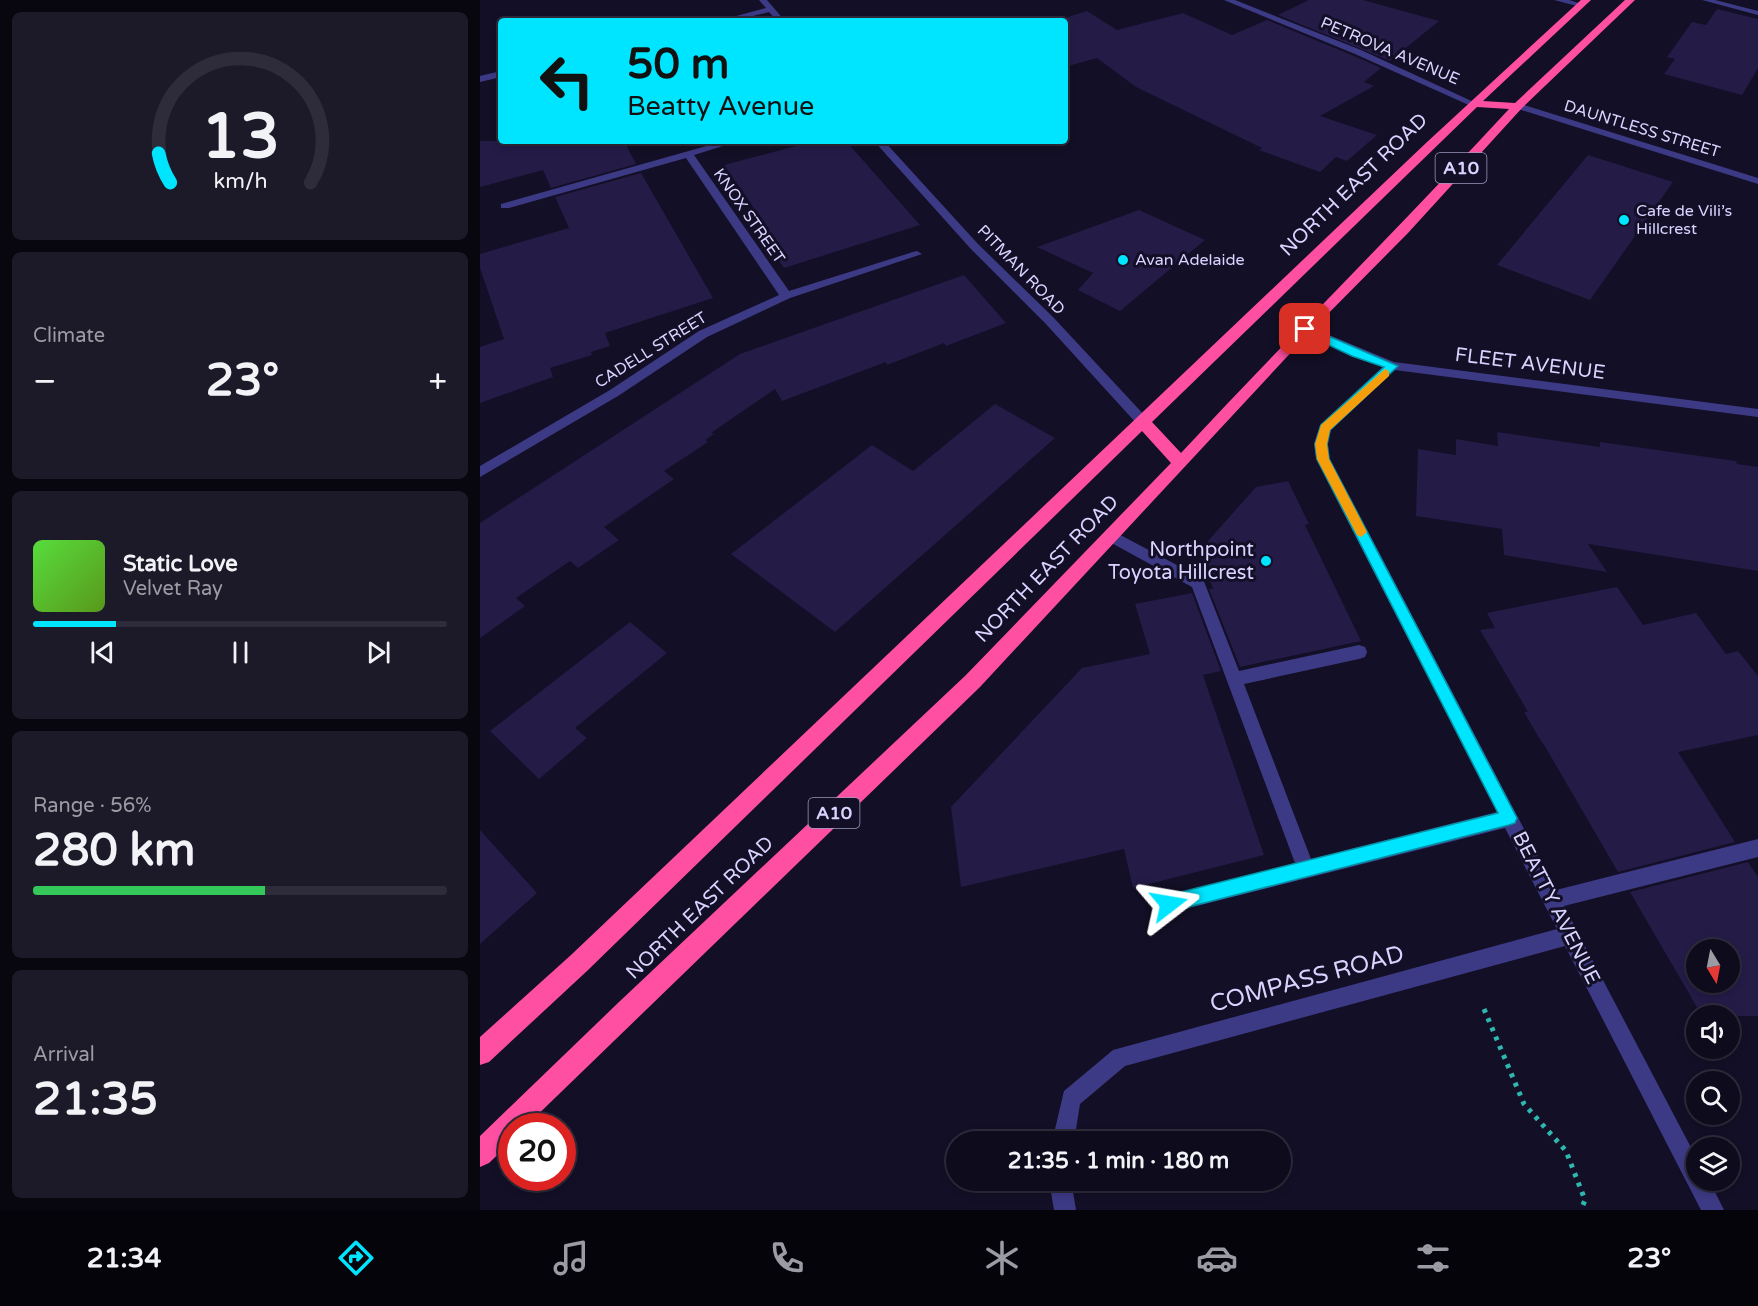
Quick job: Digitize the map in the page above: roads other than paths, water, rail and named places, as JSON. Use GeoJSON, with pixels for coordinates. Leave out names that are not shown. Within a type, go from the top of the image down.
{"type":"FeatureCollection","features":[{"type":"Feature","properties":{"kind":"highway","name":"NORTH EAST ROAD"},"geometry":{"type":"LineString","coordinates":[[480,1154],[627,1010],[973,681],[1305,329],[1404,230],[1518,106],[1630,0]]}},
{"type":"Feature","properties":{"kind":"highway","name":"NORTH EAST ROAD"},"geometry":{"type":"LineString","coordinates":[[480,1053],[579,963],[1142,421],[1474,104],[1584,3]]}},
{"type":"Feature","properties":{"kind":"highway"},"geometry":{"type":"LineString","coordinates":[[1474,104],[1518,106]]}},
{"type":"Feature","properties":{"kind":"highway"},"geometry":{"type":"LineString","coordinates":[[1142,421],[1181,463]]}},
{"type":"Feature","properties":{"kind":"street"},"geometry":{"type":"LineString","coordinates":[[763,0],[779,18]]}},
{"type":"Feature","properties":{"kind":"street","name":"PETROVA AVENUE"},"geometry":{"type":"LineString","coordinates":[[1228,0],[1358,52],[1474,104]]}},
{"type":"Feature","properties":{"kind":"street"},"geometry":{"type":"LineString","coordinates":[[1558,0],[1584,3]]}},
{"type":"Feature","properties":{"kind":"street"},"geometry":{"type":"LineString","coordinates":[[1706,0],[1758,13]]}},
{"type":"Feature","properties":{"kind":"street"},"geometry":{"type":"LineString","coordinates":[[734,18],[772,9]]}},
{"type":"Feature","properties":{"kind":"street"},"geometry":{"type":"LineString","coordinates":[[480,79],[498,75]]}},
{"type":"Feature","properties":{"kind":"street","name":"DAUNTLESS STREET"},"geometry":{"type":"LineString","coordinates":[[1518,106],[1758,181]]}},
{"type":"Feature","properties":{"kind":"street"},"geometry":{"type":"LineString","coordinates":[[505,206],[723,144]]}},
{"type":"Feature","properties":{"kind":"street","name":"PITMAN ROAD"},"geometry":{"type":"LineString","coordinates":[[882,144],[974,246],[1049,320],[1066,342],[1142,421]]}},
{"type":"Feature","properties":{"kind":"street","name":"KNOX STREET"},"geometry":{"type":"LineString","coordinates":[[688,154],[786,296]]}},
{"type":"Feature","properties":{"kind":"street","name":"CADELL STREET"},"geometry":{"type":"LineString","coordinates":[[480,472],[614,393],[703,334],[786,296],[917,254]]}},
{"type":"Feature","properties":{"kind":"street","name":"FLEET AVENUE"},"geometry":{"type":"LineString","coordinates":[[1305,329],[1356,353],[1392,366],[1758,413]]}},
{"type":"Feature","properties":{"kind":"street","name":"BEATTY AVENUE"},"geometry":{"type":"LineString","coordinates":[[1392,366],[1325,428],[1321,444],[1323,459],[1686,1159]]}},
{"type":"Feature","properties":{"kind":"street"},"geometry":{"type":"LineString","coordinates":[[1111,536],[1198,583],[1306,869]]}},
{"type":"Feature","properties":{"kind":"street"},"geometry":{"type":"LineString","coordinates":[[1234,679],[1359,652]]}},
{"type":"Feature","properties":{"kind":"street"},"geometry":{"type":"LineString","coordinates":[[1169,904],[1509,818]]}},
{"type":"Feature","properties":{"kind":"street"},"geometry":{"type":"LineString","coordinates":[[1552,900],[1758,848]]}},
{"type":"Feature","properties":{"kind":"street","name":"COMPASS ROAD"},"geometry":{"type":"LineString","coordinates":[[1065,1131],[1071,1098],[1120,1057],[1570,934]]}},
{"type":"Feature","properties":{"kind":"street"},"geometry":{"type":"LineString","coordinates":[[1062,1191],[1065,1210]]}},
{"type":"Feature","properties":{"kind":"street","name":"BEATTY AVENUE"},"geometry":{"type":"LineString","coordinates":[[1703,1191],[1713,1210]]}},
{"type":"Feature","properties":{"kind":"place","name":"Cafe de Vili’s Hillcrest"},"geometry":{"type":"Point","coordinates":[1624,220]}},
{"type":"Feature","properties":{"kind":"place","name":"Avan Adelaide"},"geometry":{"type":"Point","coordinates":[1123,260]}},
{"type":"Feature","properties":{"kind":"place","name":"Northpoint Toyota Hillcrest"},"geometry":{"type":"Point","coordinates":[1266,561]}}]}
